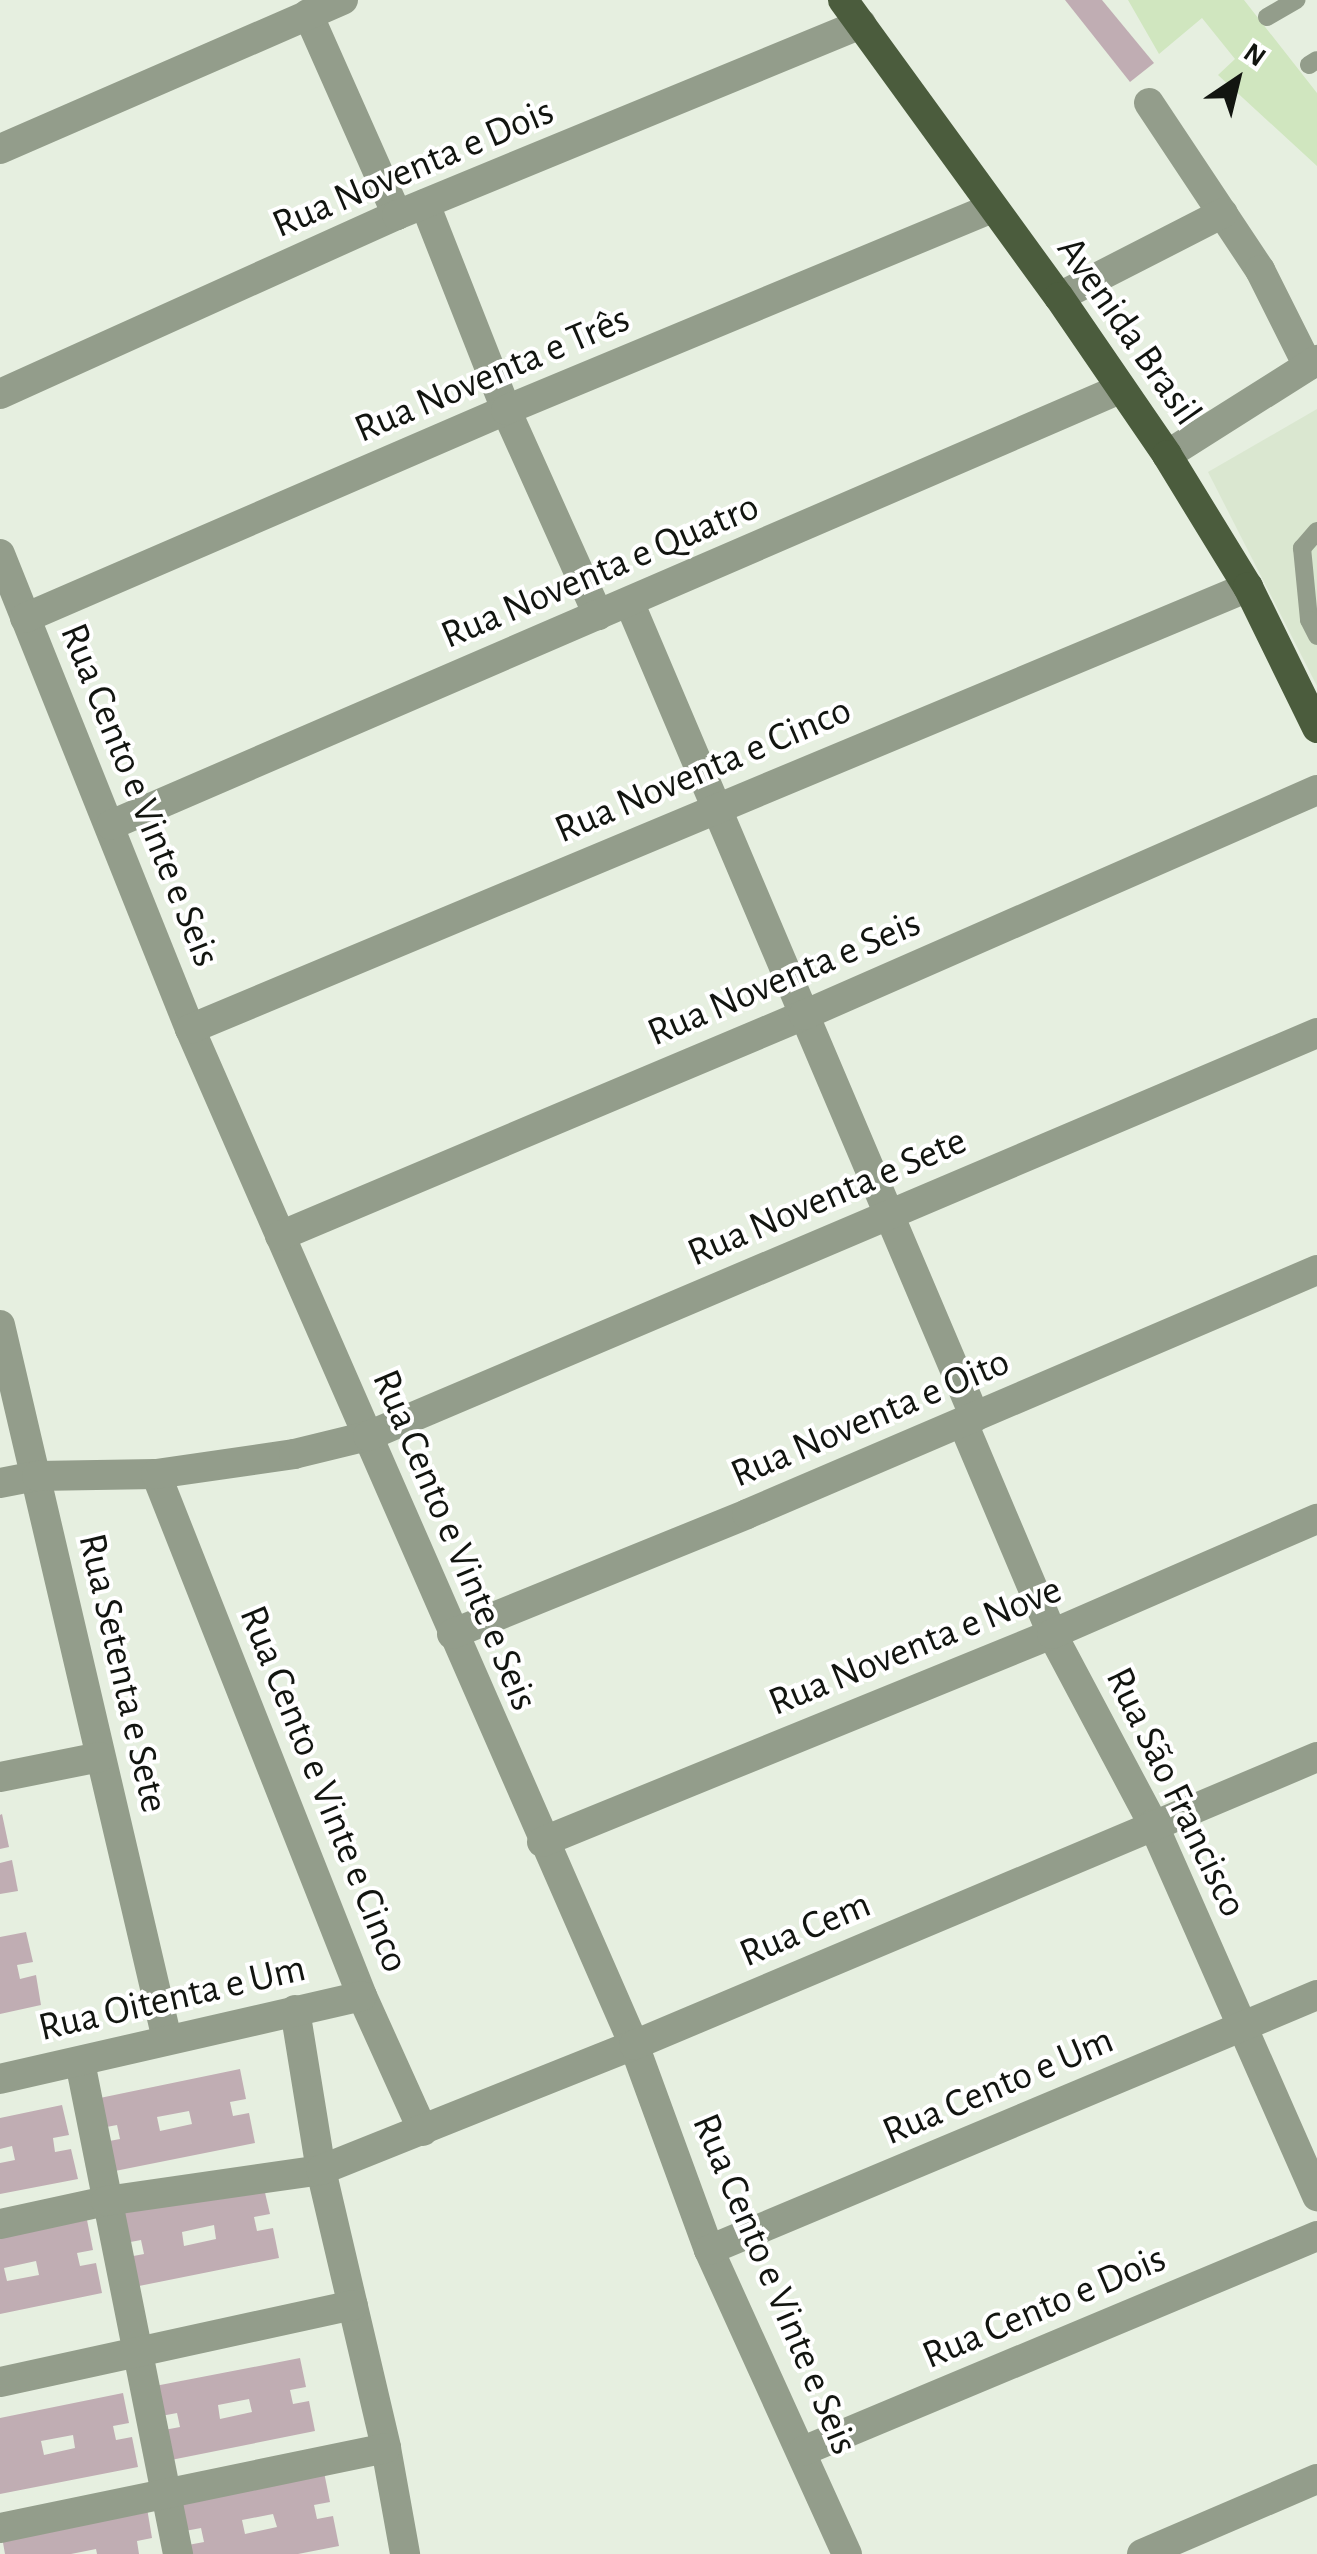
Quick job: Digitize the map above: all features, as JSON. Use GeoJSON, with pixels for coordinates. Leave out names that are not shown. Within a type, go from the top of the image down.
{"type":"FeatureCollection","features":[{"type":"Feature","properties":{"kind":"main road","name":"Avenida Brasil"},"geometry":{"type":"LineString","coordinates":[[852,12],[1059,297],[1167,455],[1248,587],[1317,728]]}},
{"type":"Feature","properties":{"kind":"street"},"geometry":{"type":"LineString","coordinates":[[0,149],[343,0]]}},
{"type":"Feature","properties":{"kind":"street","name":"Rua Noventa e Dois"},"geometry":{"type":"LineString","coordinates":[[0,394],[852,12]]}},
{"type":"Feature","properties":{"kind":"street"},"geometry":{"type":"LineString","coordinates":[[308,14],[411,209],[598,615]]}},
{"type":"Feature","properties":{"kind":"street"},"geometry":{"type":"LineString","coordinates":[[1149,104],[1260,270],[1312,363],[1167,455]]}},
{"type":"Feature","properties":{"kind":"street","name":"Rua Noventa e Três"},"geometry":{"type":"LineString","coordinates":[[25,618],[506,410],[992,208]]}},
{"type":"Feature","properties":{"kind":"street"},"geometry":{"type":"LineString","coordinates":[[1059,297],[1223,214]]}},
{"type":"Feature","properties":{"kind":"street","name":"Rua Noventa e Quatro"},"geometry":{"type":"LineString","coordinates":[[111,825],[1120,389]]}},
{"type":"Feature","properties":{"kind":"street","name":"Rua Cento e Vinte e Seis"},"geometry":{"type":"LineString","coordinates":[[0,554],[190,1030],[634,2045],[710,2250],[846,2554]]}},
{"type":"Feature","properties":{"kind":"street","name":"Rua Noventa e Cinco"},"geometry":{"type":"LineString","coordinates":[[190,1030],[1248,587]]}},
{"type":"Feature","properties":{"kind":"street","name":"Rua São Francisco"},"geometry":{"type":"LineString","coordinates":[[630,604],[889,1215],[1052,1634],[1153,1824],[1317,2196]]}},
{"type":"Feature","properties":{"kind":"street","name":"Rua Noventa e Seis"},"geometry":{"type":"LineString","coordinates":[[280,1236],[804,1015],[1317,790]]}},
{"type":"Feature","properties":{"kind":"street","name":"Rua Noventa e Sete"},"geometry":{"type":"LineString","coordinates":[[0,1483],[37,1476],[156,1474],[294,1454],[368,1436],[1317,1032]]}},
{"type":"Feature","properties":{"kind":"street","name":"Rua Noventa e Oito"},"geometry":{"type":"LineString","coordinates":[[452,1634],[969,1420],[1317,1270]]}},
{"type":"Feature","properties":{"kind":"street","name":"Rua Setenta e Sete"},"geometry":{"type":"LineString","coordinates":[[0,1325],[167,2039]]}},
{"type":"Feature","properties":{"kind":"street","name":"Rua Cento e Vinte e Cinco"},"geometry":{"type":"LineString","coordinates":[[156,1474],[362,1996],[423,2131]]}},
{"type":"Feature","properties":{"kind":"street","name":"Rua Noventa e Nove"},"geometry":{"type":"LineString","coordinates":[[542,1842],[1052,1634],[1317,1519]]}},
{"type":"Feature","properties":{"kind":"street","name":"Rua Cem"},"geometry":{"type":"LineString","coordinates":[[0,2224],[106,2200],[321,2170],[634,2045],[1317,1756]]}},
{"type":"Feature","properties":{"kind":"street"},"geometry":{"type":"LineString","coordinates":[[0,1777],[100,1757]]}},
{"type":"Feature","properties":{"kind":"street","name":"Rua Cento e Um"},"geometry":{"type":"LineString","coordinates":[[710,2250],[1317,1995]]}},
{"type":"Feature","properties":{"kind":"street","name":"Rua Oitenta e Um"},"geometry":{"type":"LineString","coordinates":[[0,2078],[362,1996]]}},
{"type":"Feature","properties":{"kind":"street"},"geometry":{"type":"LineString","coordinates":[[294,2010],[321,2170],[386,2448],[405,2552]]}},
{"type":"Feature","properties":{"kind":"street"},"geometry":{"type":"LineString","coordinates":[[80,2062],[178,2554]]}},
{"type":"Feature","properties":{"kind":"street","name":"Rua Cento e Dois"},"geometry":{"type":"LineString","coordinates":[[802,2452],[1317,2236]]}},
{"type":"Feature","properties":{"kind":"street"},"geometry":{"type":"LineString","coordinates":[[0,2382],[354,2305]]}},
{"type":"Feature","properties":{"kind":"street"},"geometry":{"type":"LineString","coordinates":[[0,2528],[386,2448]]}},
{"type":"Feature","properties":{"kind":"street"},"geometry":{"type":"LineString","coordinates":[[1142,2554],[1317,2479]]}},
{"type":"Feature","properties":{"kind":"lane"},"geometry":{"type":"LineString","coordinates":[[1268,16],[1296,0]]}},
{"type":"Feature","properties":{"kind":"lane"},"geometry":{"type":"LineString","coordinates":[[1317,531],[1302,548],[1309,620],[1317,636]]}},
{"type":"Feature","properties":{"kind":"shaded area"},"geometry":{"type":"Polygon","coordinates":[[[1317,409],[1317,686],[1208,472],[1317,409]]]}},
{"type":"Feature","properties":{"kind":"green space"},"geometry":{"type":"Polygon","coordinates":[[[1128,0],[1244,0],[1317,93],[1317,166],[1218,75],[1235,59],[1202,18],[1159,54],[1128,0]]]}},
{"type":"Feature","properties":{"kind":"building"},"geometry":{"type":"Polygon","coordinates":[[[1065,0],[1102,0],[1154,63],[1130,82],[1065,0]]]}},
{"type":"Feature","properties":{"kind":"building"},"geometry":{"type":"Polygon","coordinates":[[[0,1815],[9,1847],[0,1849],[0,1815]]]}},
{"type":"Feature","properties":{"kind":"building"},"geometry":{"type":"Polygon","coordinates":[[[12,1860],[18,1891],[0,1894],[0,1863],[12,1860]]]}},
{"type":"Feature","properties":{"kind":"building"},"geometry":{"type":"Polygon","coordinates":[[[26,1932],[33,1962],[17,1965],[20,1979],[36,1975],[41,2005],[0,2014],[0,1937],[26,1932]]]}},
{"type":"Feature","properties":{"kind":"building"},"geometry":{"type":"Polygon","coordinates":[[[240,2069],[246,2099],[230,2102],[233,2116],[249,2113],[255,2143],[110,2172],[104,2142],[120,2139],[117,2125],[101,2128],[95,2099],[240,2069]],[[189,2111],[157,2117],[160,2131],[192,2124],[189,2111]]]}},
{"type":"Feature","properties":{"kind":"building"},"geometry":{"type":"Polygon","coordinates":[[[62,2105],[69,2135],[53,2138],[55,2152],[71,2149],[78,2179],[0,2194],[0,2163],[15,2160],[12,2146],[0,2149],[0,2118],[62,2105]]]}},
{"type":"Feature","properties":{"kind":"building"},"geometry":{"type":"Polygon","coordinates":[[[263,2184],[270,2214],[254,2217],[257,2231],[273,2228],[279,2258],[134,2287],[128,2257],[144,2254],[141,2240],[125,2243],[119,2213],[263,2184]],[[214,2225],[182,2232],[184,2246],[216,2239],[214,2225]]]}},
{"type":"Feature","properties":{"kind":"building"},"geometry":{"type":"Polygon","coordinates":[[[87,2220],[93,2250],[77,2253],[80,2266],[96,2263],[102,2293],[0,2314],[0,2237],[87,2220]],[[36,2261],[4,2268],[7,2281],[39,2275],[36,2261]]]}},
{"type":"Feature","properties":{"kind":"building"},"geometry":{"type":"Polygon","coordinates":[[[300,2358],[306,2387],[290,2390],[293,2404],[309,2401],[315,2431],[171,2460],[164,2430],[180,2427],[177,2413],[161,2416],[155,2386],[300,2358]],[[249,2399],[218,2405],[220,2419],[252,2412],[249,2399]]]}},
{"type":"Feature","properties":{"kind":"building"},"geometry":{"type":"Polygon","coordinates":[[[123,2393],[129,2423],[113,2426],[116,2440],[132,2437],[138,2467],[0,2494],[0,2418],[123,2393]],[[73,2435],[41,2441],[44,2455],[75,2448],[73,2435]]]}},
{"type":"Feature","properties":{"kind":"building"},"geometry":{"type":"Polygon","coordinates":[[[324,2472],[330,2502],[314,2505],[317,2519],[333,2516],[339,2546],[298,2554],[190,2554],[188,2545],[204,2542],[201,2528],[185,2531],[179,2501],[324,2472]],[[273,2514],[242,2520],[245,2534],[277,2527],[273,2514]]]}},
{"type":"Feature","properties":{"kind":"building"},"geometry":{"type":"Polygon","coordinates":[[[147,2508],[152,2538],[137,2541],[139,2554],[97,2554],[96,2549],[71,2554],[5,2554],[2,2537],[147,2508]]]}}]}
